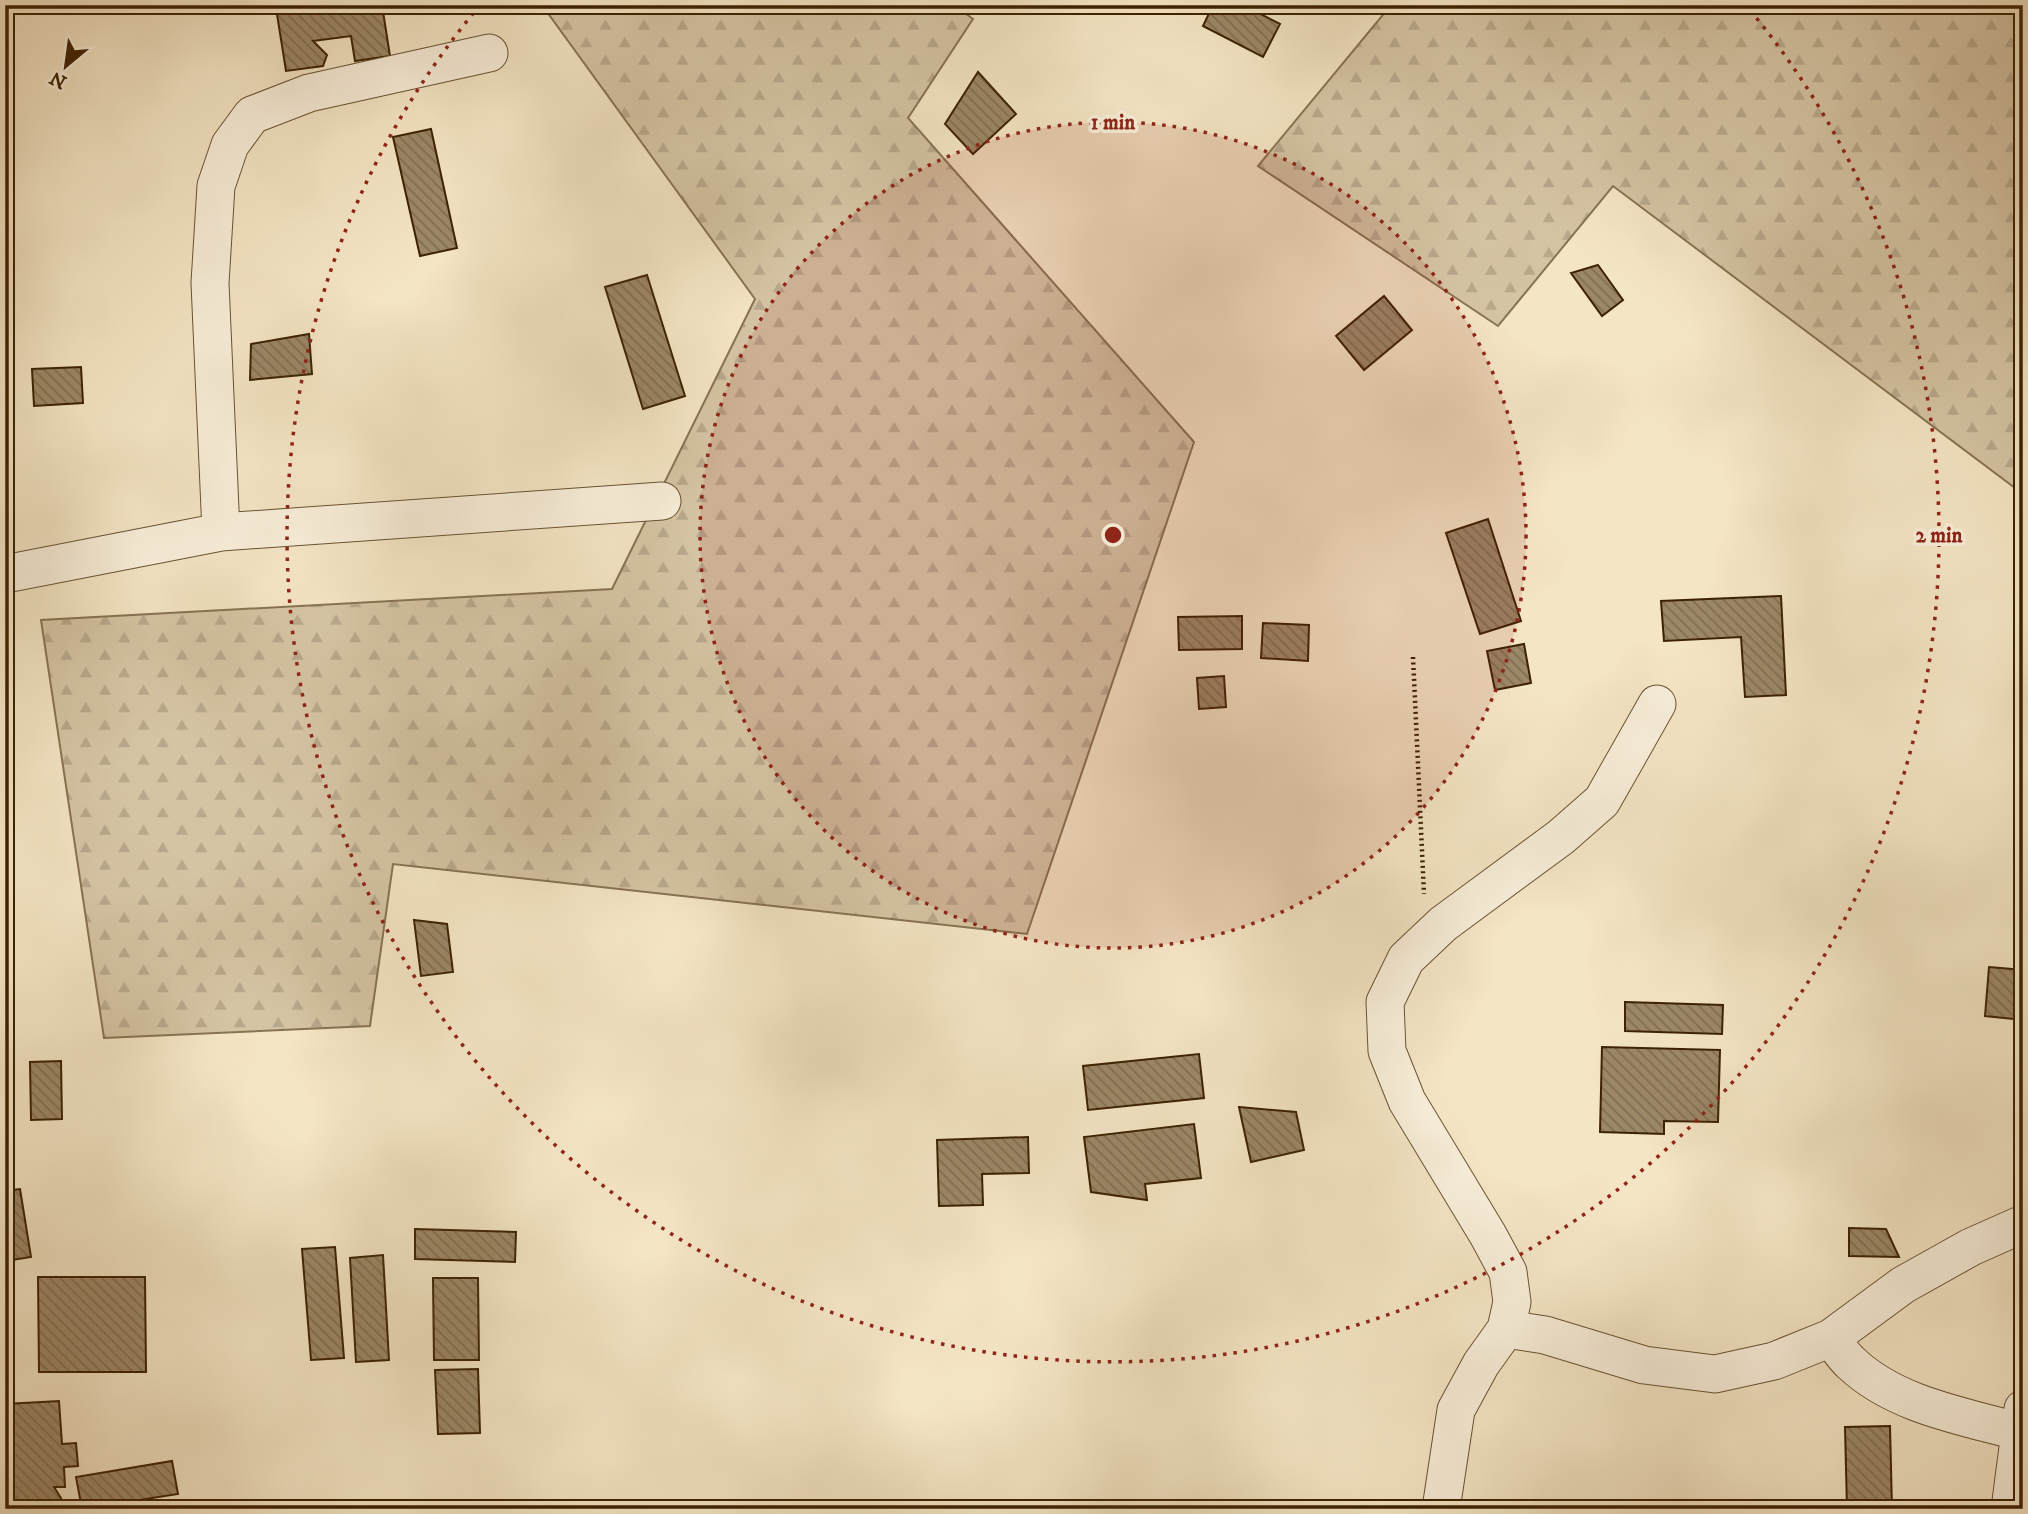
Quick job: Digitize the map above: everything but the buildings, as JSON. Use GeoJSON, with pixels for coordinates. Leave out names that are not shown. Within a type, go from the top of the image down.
{"type":"FeatureCollection","features":[{"type":"Feature","properties":{"kind":"street"},"geometry":{"type":"LineString","coordinates":[[221,532],[210,283],[216,186],[230,145],[252,115],[309,93],[489,53]]}},
{"type":"Feature","properties":{"kind":"street"},"geometry":{"type":"LineString","coordinates":[[5,574],[221,532],[662,500]]}},
{"type":"Feature","properties":{"kind":"street"},"geometry":{"type":"LineString","coordinates":[[1441,1509],[1456,1410],[1481,1364],[1506,1329],[1512,1302],[1508,1272],[1407,1101],[1387,1051],[1385,1002],[1406,959],[1443,924],[1561,837],[1602,802],[1657,704]]}},
{"type":"Feature","properties":{"kind":"street"},"geometry":{"type":"LineString","coordinates":[[1506,1329],[1545,1335],[1644,1366],[1715,1374],[1774,1360],[1830,1338],[1903,1285],[1971,1247],[2023,1224]]}},
{"type":"Feature","properties":{"kind":"street"},"geometry":{"type":"LineString","coordinates":[[1830,1338],[1850,1362],[1879,1385],[1929,1406],[2021,1421],[2010,1509]]}},
{"type":"Feature","properties":{"kind":"path"},"geometry":{"type":"LineString","coordinates":[[1413,657],[1426,941]]}},
{"type":"Feature","properties":{"kind":"green space"},"geometry":{"type":"Polygon","coordinates":[[[542,5],[954,5],[973,19],[908,118],[1194,442],[1027,934],[393,864],[370,1026],[104,1038],[41,620],[612,589],[755,299],[542,5]]]}},
{"type":"Feature","properties":{"kind":"green space"},"geometry":{"type":"Polygon","coordinates":[[[1391,5],[2023,5],[2023,494],[1613,186],[1498,326],[1258,166],[1391,5]]]}}]}
